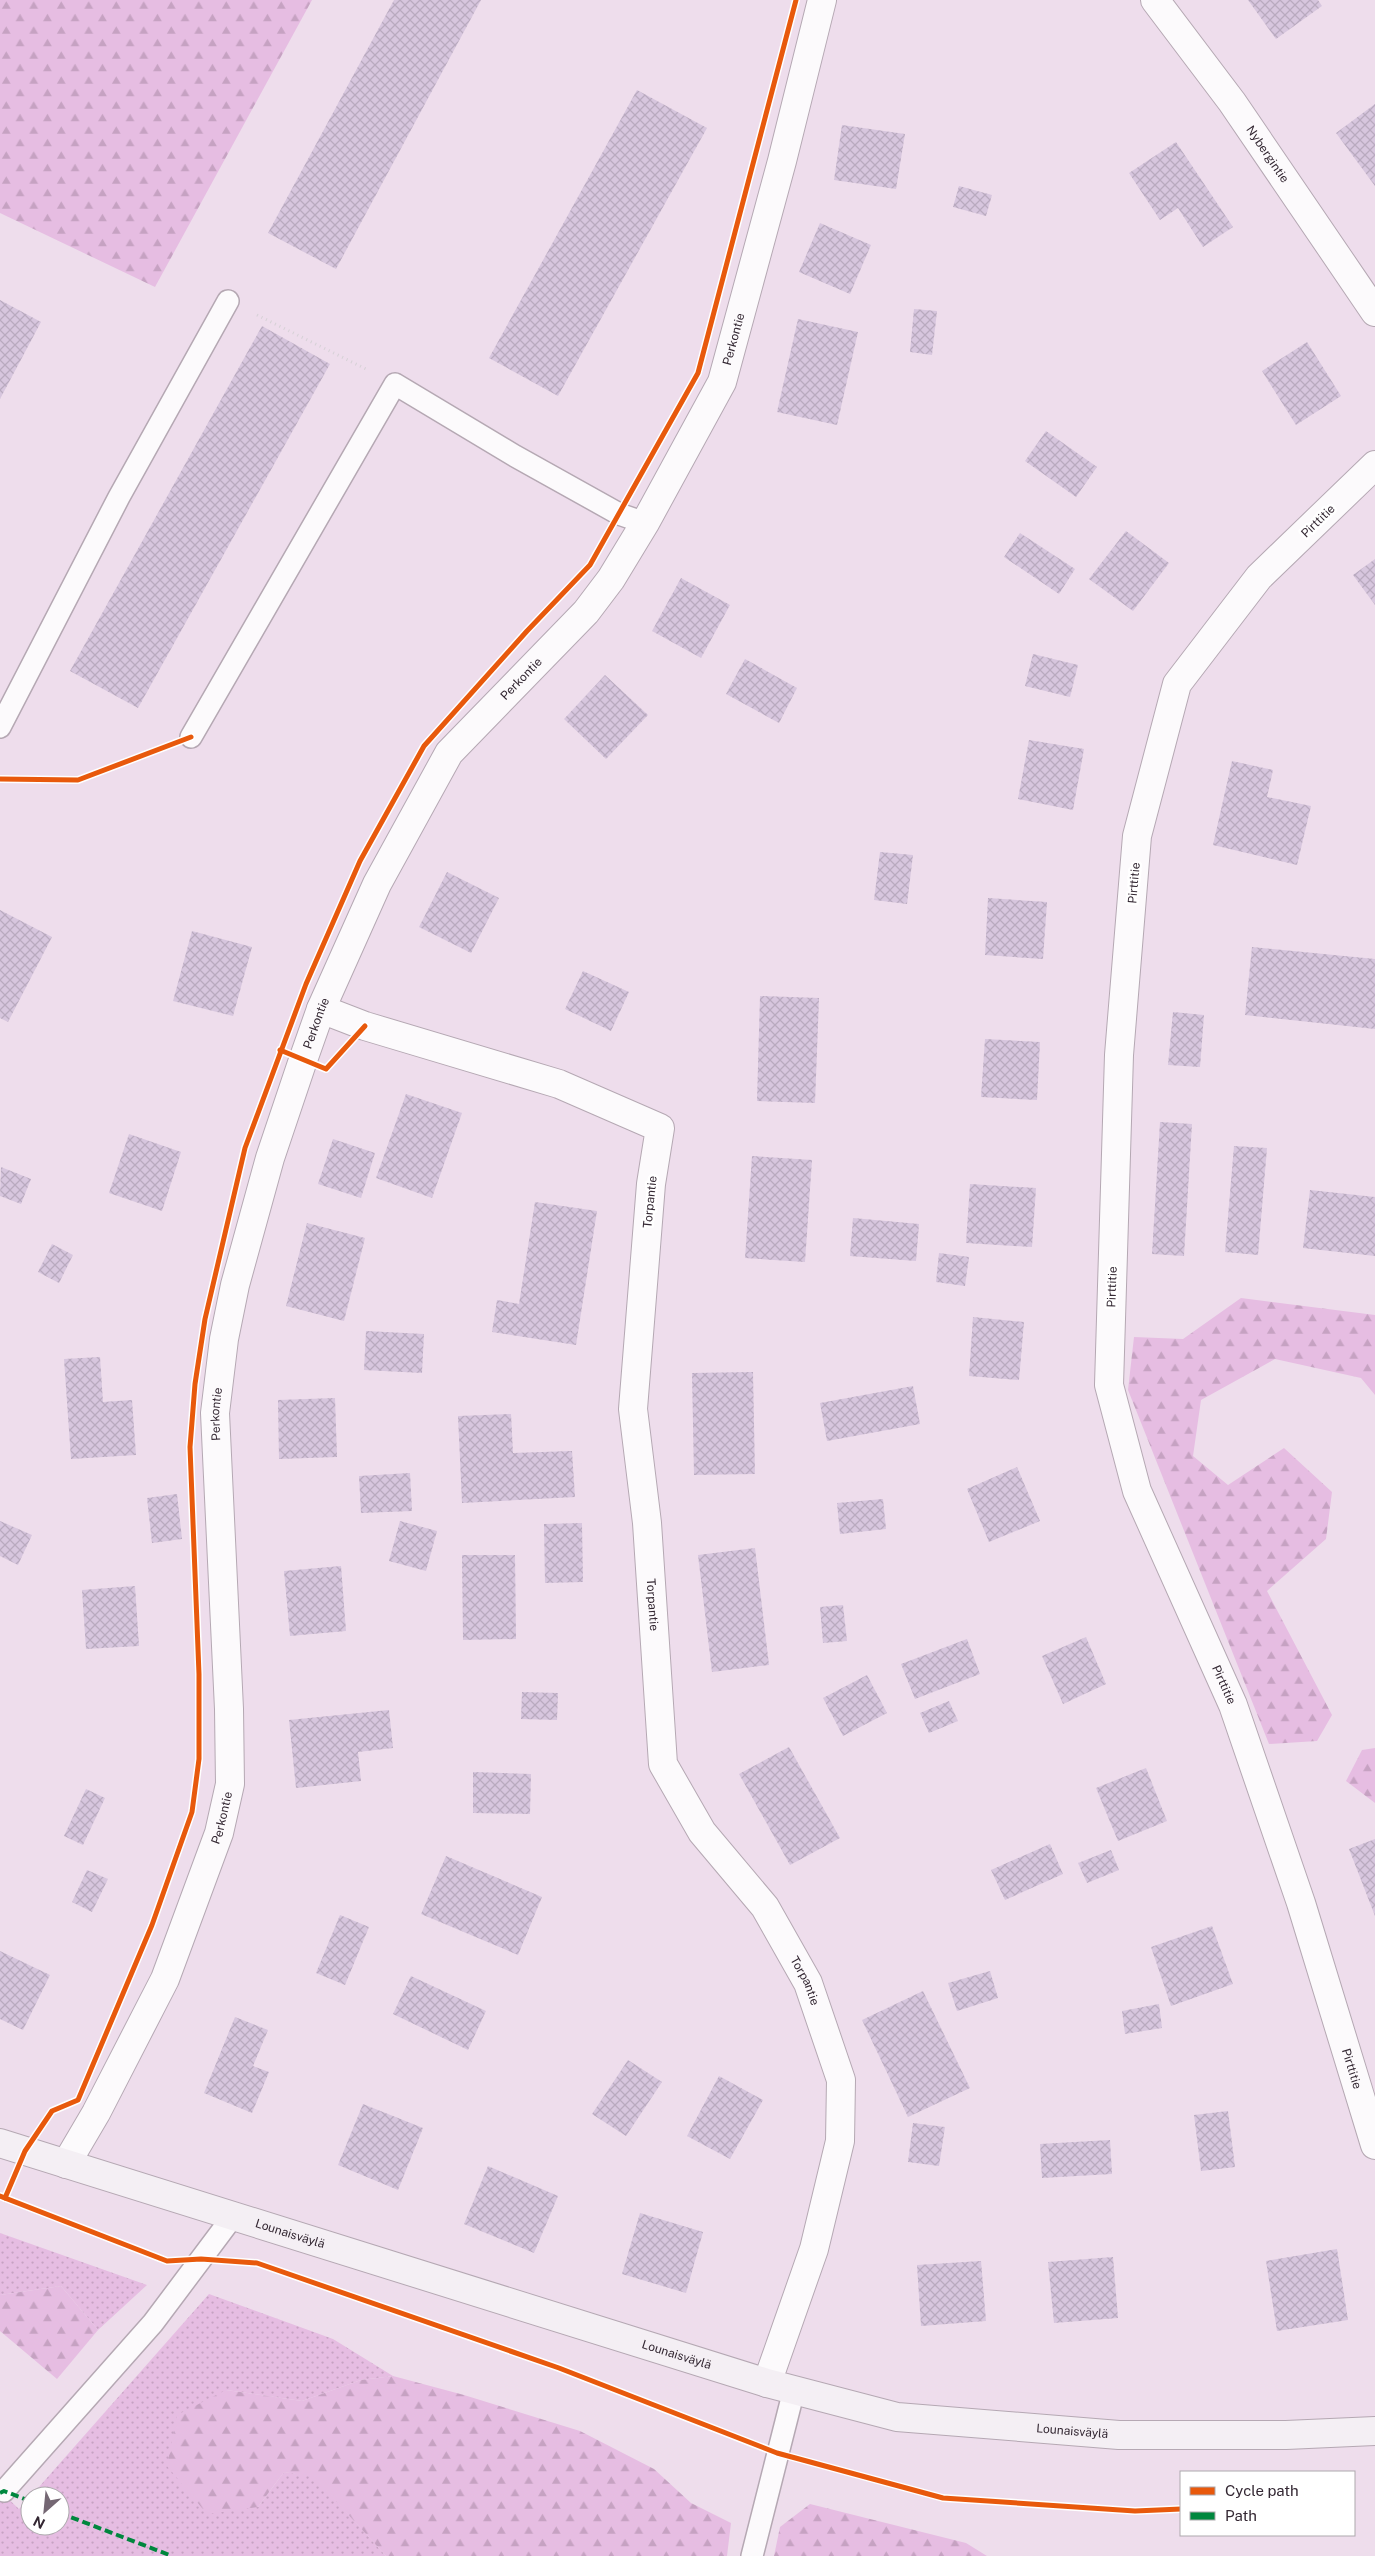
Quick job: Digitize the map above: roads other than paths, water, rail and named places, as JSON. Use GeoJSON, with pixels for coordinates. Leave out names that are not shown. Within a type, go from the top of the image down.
{"type":"FeatureCollection","features":[{"type":"Feature","properties":{"kind":"street","name":"Perkontie"},"geometry":{"type":"LineString","coordinates":[[66,2164],[96,2113],[165,1980],[221,1825],[230,1784],[229,1709],[216,1463],[216,1404],[224,1339],[235,1285],[270,1158],[321,1008],[377,884],[449,753],[586,612],[611,579],[645,523],[722,382],[782,161],[822,0]]}},
{"type":"Feature","properties":{"kind":"street","name":"Nybergintie"},"geometry":{"type":"LineString","coordinates":[[1155,0],[1232,102],[1375,312]]}},
{"type":"Feature","properties":{"kind":"street","name":"Pirttitie"},"geometry":{"type":"LineString","coordinates":[[1375,465],[1259,577],[1177,684],[1137,836],[1119,1055],[1109,1385],[1137,1491],[1239,1724],[1301,1903],[1375,2145]]}},
{"type":"Feature","properties":{"kind":"street","name":"Torpantie"},"geometry":{"type":"LineString","coordinates":[[321,1008],[365,1026],[559,1084],[660,1128],[651,1184],[633,1409],[646,1523],[663,1764],[702,1832],[764,1907],[808,1983],[841,2080],[840,2141],[814,2249],[767,2383]]}},
{"type":"Feature","properties":{"kind":"street","name":"Lounaisväylä"},"geometry":{"type":"LineString","coordinates":[[0,2143],[767,2383],[897,2417],[1119,2435],[1286,2435],[1375,2431]]}},
{"type":"Feature","properties":{"kind":"lane"},"geometry":{"type":"LineString","coordinates":[[0,727],[119,497],[228,301]]}},
{"type":"Feature","properties":{"kind":"lane"},"geometry":{"type":"LineString","coordinates":[[191,737],[395,384],[515,456],[619,514],[645,523]]}},
{"type":"Feature","properties":{"kind":"lane"},"geometry":{"type":"LineString","coordinates":[[4,2491],[153,2322],[234,2215]]}},
{"type":"Feature","properties":{"kind":"lane"},"geometry":{"type":"LineString","coordinates":[[752,2556],[794,2390]]}}]}
